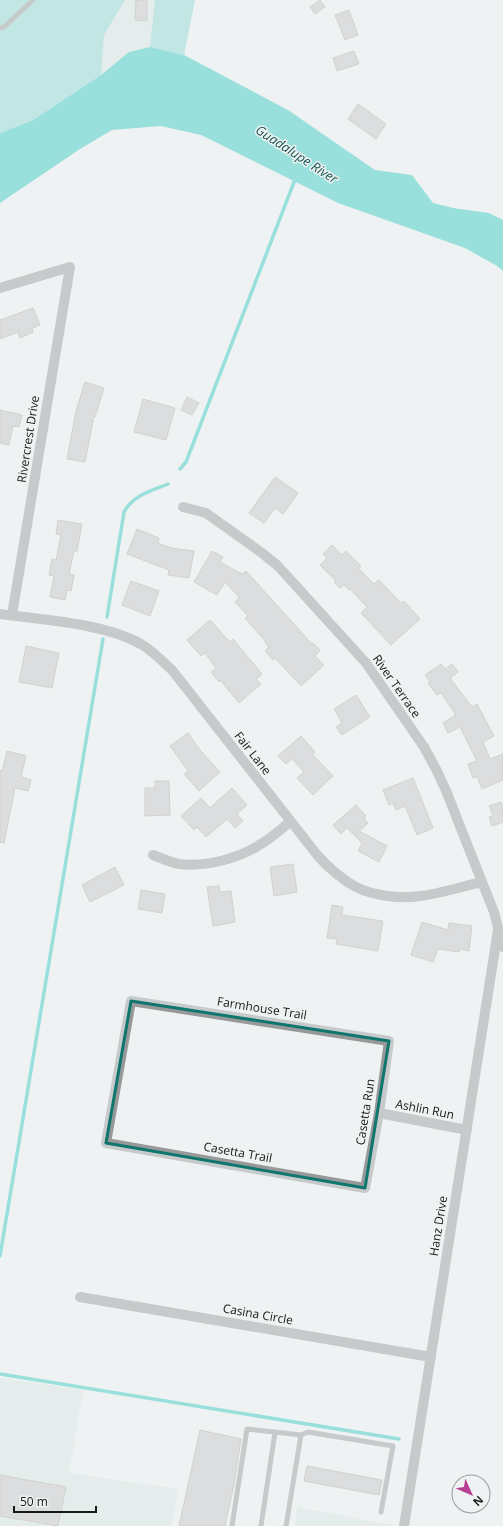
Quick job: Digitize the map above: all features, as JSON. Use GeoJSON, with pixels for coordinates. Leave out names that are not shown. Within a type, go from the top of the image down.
{"type":"FeatureCollection","features":[{"type":"Feature","properties":{"kind":"street","name":"Rivercrest Drive"},"geometry":{"type":"LineString","coordinates":[[0,288],[70,267],[12,615]]}},
{"type":"Feature","properties":{"kind":"street","name":"River Terrace"},"geometry":{"type":"LineString","coordinates":[[184,507],[206,513],[278,566],[366,663],[424,746],[438,771],[494,912],[503,947]]}},
{"type":"Feature","properties":{"kind":"street","name":"Fair Lane"},"geometry":{"type":"LineString","coordinates":[[0,614],[91,627],[124,635],[154,653],[172,670],[318,856],[333,871],[357,887],[373,893],[397,896],[420,896],[482,882]]}},
{"type":"Feature","properties":{"kind":"street"},"geometry":{"type":"LineString","coordinates":[[153,855],[178,864],[197,864],[232,858],[261,844],[290,822]]}},
{"type":"Feature","properties":{"kind":"street","name":"Hanz Drive"},"geometry":{"type":"LineString","coordinates":[[404,1526],[498,930]]}},
{"type":"Feature","properties":{"kind":"street","name":"Farmhouse Trail"},"geometry":{"type":"LineString","coordinates":[[106,1143],[131,1001],[389,1041]]}},
{"type":"Feature","properties":{"kind":"street","name":"Casetta Run"},"geometry":{"type":"LineString","coordinates":[[365,1188],[379,1113],[389,1041]]}},
{"type":"Feature","properties":{"kind":"street","name":"Ashlin Run"},"geometry":{"type":"LineString","coordinates":[[379,1113],[467,1130]]}},
{"type":"Feature","properties":{"kind":"street","name":"Casetta Trail"},"geometry":{"type":"LineString","coordinates":[[106,1143],[365,1188]]}},
{"type":"Feature","properties":{"kind":"street","name":"Casina Circle"},"geometry":{"type":"LineString","coordinates":[[80,1297],[431,1357]]}},
{"type":"Feature","properties":{"kind":"lane"},"geometry":{"type":"LineString","coordinates":[[0,28],[4,27],[33,0]]}},
{"type":"Feature","properties":{"kind":"lane"},"geometry":{"type":"LineString","coordinates":[[232,1526],[247,1429],[301,1435],[308,1432],[393,1446],[381,1512]]}},
{"type":"Feature","properties":{"kind":"lane"},"geometry":{"type":"LineString","coordinates":[[261,1526],[275,1432]]}},
{"type":"Feature","properties":{"kind":"lane"},"geometry":{"type":"LineString","coordinates":[[286,1526],[301,1435]]}},
{"type":"Feature","properties":{"kind":"highlighted area"},"geometry":{"type":"Polygon","coordinates":[[[131,1001],[389,1041],[365,1188],[106,1143],[131,1001]]]}},
{"type":"Feature","properties":{"kind":"shaded area"},"geometry":{"type":"Polygon","coordinates":[[[0,0],[125,0],[104,35],[101,75],[33,120],[0,133],[0,0]]]}},
{"type":"Feature","properties":{"kind":"shaded area"},"geometry":{"type":"Polygon","coordinates":[[[81,0],[195,0],[184,55],[150,47],[129,52],[101,75],[61,23],[81,0]]]}},
{"type":"Feature","properties":{"kind":"shaded area"},"geometry":{"type":"Polygon","coordinates":[[[155,0],[195,0],[184,55],[150,47],[155,0]]]}},
{"type":"Feature","properties":{"kind":"shaded area"},"geometry":{"type":"Polygon","coordinates":[[[0,1378],[83,1390],[69,1473],[178,1489],[172,1526],[0,1526],[0,1378]]]}},
{"type":"Feature","properties":{"kind":"shaded area"},"geometry":{"type":"Polygon","coordinates":[[[297,1507],[392,1525],[392,1526],[295,1526],[297,1507]]]}},
{"type":"Feature","properties":{"kind":"water","name":"Guadalupe River"},"geometry":{"type":"Polygon","coordinates":[[[150,47],[184,55],[288,110],[375,170],[412,175],[433,203],[453,208],[489,213],[503,220],[503,271],[465,248],[338,203],[201,135],[161,126],[112,130],[80,149],[0,203],[0,133],[33,120],[101,75],[129,52],[150,47]]]}},
{"type":"Feature","properties":{"kind":"building"},"geometry":{"type":"Polygon","coordinates":[[[136,0],[147,0],[147,21],[135,20],[136,0]]]}},
{"type":"Feature","properties":{"kind":"building"},"geometry":{"type":"Polygon","coordinates":[[[320,0],[325,7],[315,14],[310,7],[320,0]]]}},
{"type":"Feature","properties":{"kind":"building"},"geometry":{"type":"Polygon","coordinates":[[[349,10],[358,35],[345,40],[335,15],[349,10]]]}},
{"type":"Feature","properties":{"kind":"building"},"geometry":{"type":"Polygon","coordinates":[[[354,51],[359,64],[337,71],[333,58],[354,51]]]}},
{"type":"Feature","properties":{"kind":"building"},"geometry":{"type":"Polygon","coordinates":[[[358,104],[386,124],[376,139],[348,119],[358,104]]]}},
{"type":"Feature","properties":{"kind":"building"},"geometry":{"type":"Polygon","coordinates":[[[33,308],[40,325],[32,328],[33,332],[20,338],[18,332],[0,339],[0,320],[33,308]]]}},
{"type":"Feature","properties":{"kind":"building"},"geometry":{"type":"Polygon","coordinates":[[[85,382],[104,388],[95,417],[94,416],[85,462],[67,459],[76,411],[85,382]]]}},
{"type":"Feature","properties":{"kind":"building"},"geometry":{"type":"Polygon","coordinates":[[[187,397],[199,403],[192,415],[181,410],[187,397]]]}},
{"type":"Feature","properties":{"kind":"building"},"geometry":{"type":"Polygon","coordinates":[[[143,399],[175,408],[166,440],[134,432],[143,399]]]}},
{"type":"Feature","properties":{"kind":"building"},"geometry":{"type":"Polygon","coordinates":[[[0,410],[22,415],[19,427],[13,426],[9,445],[0,443],[0,410]]]}},
{"type":"Feature","properties":{"kind":"building"},"geometry":{"type":"Polygon","coordinates":[[[275,477],[298,493],[283,514],[275,508],[264,523],[249,513],[275,477]]]}},
{"type":"Feature","properties":{"kind":"building"},"geometry":{"type":"Polygon","coordinates":[[[58,520],[82,524],[77,551],[74,551],[69,574],[74,575],[71,591],[67,590],[65,600],[50,597],[54,576],[49,575],[52,559],[56,560],[61,535],[56,534],[58,520]]]}},
{"type":"Feature","properties":{"kind":"building"},"geometry":{"type":"Polygon","coordinates":[[[137,529],[159,538],[158,543],[171,548],[194,551],[189,578],[168,575],[169,570],[127,554],[137,529]]]}},
{"type":"Feature","properties":{"kind":"building"},"geometry":{"type":"Polygon","coordinates":[[[332,545],[342,555],[346,551],[361,566],[359,569],[374,584],[379,580],[401,603],[404,601],[420,619],[391,645],[361,613],[367,607],[350,589],[349,590],[344,585],[340,588],[334,582],[336,581],[320,565],[327,558],[323,554],[332,545]]]}},
{"type":"Feature","properties":{"kind":"building"},"geometry":{"type":"Polygon","coordinates":[[[212,551],[223,557],[220,562],[242,574],[246,571],[312,644],[313,643],[320,650],[315,656],[324,665],[301,686],[275,658],[273,660],[265,651],[269,647],[245,618],[248,616],[235,602],[239,597],[225,582],[217,595],[194,582],[212,551]]]}},
{"type":"Feature","properties":{"kind":"building"},"geometry":{"type":"Polygon","coordinates":[[[131,581],[159,591],[150,616],[122,605],[131,581]]]}},
{"type":"Feature","properties":{"kind":"building"},"geometry":{"type":"Polygon","coordinates":[[[210,620],[230,642],[233,639],[262,674],[256,679],[261,684],[239,703],[220,680],[219,682],[211,672],[216,668],[205,653],[201,656],[187,640],[210,620]]]}},
{"type":"Feature","properties":{"kind":"building"},"geometry":{"type":"Polygon","coordinates":[[[26,646],[59,653],[52,688],[19,682],[26,646]]]}},
{"type":"Feature","properties":{"kind":"building"},"geometry":{"type":"Polygon","coordinates":[[[441,664],[445,669],[452,664],[458,672],[450,678],[472,707],[477,704],[494,736],[483,742],[490,759],[503,754],[503,780],[482,789],[477,777],[473,778],[468,764],[477,761],[460,727],[448,733],[443,723],[456,715],[441,693],[437,695],[428,683],[430,682],[425,675],[441,664]]]}},
{"type":"Feature","properties":{"kind":"building"},"geometry":{"type":"Polygon","coordinates":[[[356,695],[370,717],[342,735],[336,727],[342,723],[334,709],[356,695]]]}},
{"type":"Feature","properties":{"kind":"building"},"geometry":{"type":"Polygon","coordinates":[[[188,733],[200,750],[220,772],[199,791],[184,774],[188,771],[170,746],[188,733]]]}},
{"type":"Feature","properties":{"kind":"building"},"geometry":{"type":"Polygon","coordinates":[[[301,736],[315,752],[312,754],[333,776],[313,795],[297,778],[304,772],[292,759],[286,764],[278,756],[301,736]]]}},
{"type":"Feature","properties":{"kind":"building"},"geometry":{"type":"Polygon","coordinates":[[[7,751],[26,756],[21,777],[31,780],[28,791],[15,788],[4,843],[0,842],[0,770],[2,771],[7,751]]]}},
{"type":"Feature","properties":{"kind":"building"},"geometry":{"type":"Polygon","coordinates":[[[413,778],[433,828],[417,835],[405,806],[396,810],[393,803],[389,805],[383,790],[413,778]]]}},
{"type":"Feature","properties":{"kind":"building"},"geometry":{"type":"Polygon","coordinates":[[[155,781],[169,781],[170,815],[145,816],[145,788],[155,788],[155,781]]]}},
{"type":"Feature","properties":{"kind":"building"},"geometry":{"type":"Polygon","coordinates":[[[232,788],[247,805],[237,814],[243,821],[235,828],[227,819],[206,837],[197,827],[194,830],[181,816],[201,798],[210,808],[232,788]]]}},
{"type":"Feature","properties":{"kind":"building"},"geometry":{"type":"Polygon","coordinates":[[[501,802],[503,807],[503,822],[492,826],[489,817],[493,816],[489,806],[501,802]]]}},
{"type":"Feature","properties":{"kind":"building"},"geometry":{"type":"Polygon","coordinates":[[[356,805],[366,816],[364,818],[368,823],[359,831],[387,846],[379,862],[358,851],[362,843],[347,828],[341,834],[333,825],[356,805]]]}},
{"type":"Feature","properties":{"kind":"building"},"geometry":{"type":"Polygon","coordinates":[[[293,864],[297,892],[274,896],[270,867],[293,864]]]}},
{"type":"Feature","properties":{"kind":"building"},"geometry":{"type":"Polygon","coordinates":[[[115,867],[124,885],[90,902],[82,885],[115,867]]]}},
{"type":"Feature","properties":{"kind":"building"},"geometry":{"type":"Polygon","coordinates":[[[219,886],[220,892],[231,891],[235,922],[213,926],[207,887],[219,886]]]}},
{"type":"Feature","properties":{"kind":"building"},"geometry":{"type":"Polygon","coordinates":[[[141,890],[165,894],[162,913],[138,909],[141,890]]]}},
{"type":"Feature","properties":{"kind":"building"},"geometry":{"type":"Polygon","coordinates":[[[332,905],[343,907],[342,915],[383,921],[378,951],[336,944],[337,939],[327,938],[332,905]]]}},
{"type":"Feature","properties":{"kind":"building"},"geometry":{"type":"Polygon","coordinates":[[[422,922],[448,930],[449,923],[472,926],[469,951],[460,949],[459,952],[438,949],[433,962],[411,955],[422,922]]]}},
{"type":"Feature","properties":{"kind":"building"},"geometry":{"type":"Polygon","coordinates":[[[200,1430],[241,1439],[234,1485],[225,1526],[179,1526],[200,1430]]]}},
{"type":"Feature","properties":{"kind":"building"},"geometry":{"type":"Polygon","coordinates":[[[307,1466],[382,1480],[379,1495],[304,1481],[307,1466]]]}},
{"type":"Feature","properties":{"kind":"building"},"geometry":{"type":"Polygon","coordinates":[[[0,1475],[66,1487],[58,1526],[0,1516],[0,1475]]]}},
{"type":"Feature","properties":{"kind":"waterway"},"geometry":{"type":"LineString","coordinates":[[180,469],[186,462],[296,177]]}},
{"type":"Feature","properties":{"kind":"waterway"},"geometry":{"type":"LineString","coordinates":[[107,617],[124,512],[132,501],[149,491],[168,484]]}},
{"type":"Feature","properties":{"kind":"waterway"},"geometry":{"type":"LineString","coordinates":[[0,1256],[103,639]]}},
{"type":"Feature","properties":{"kind":"waterway"},"geometry":{"type":"LineString","coordinates":[[0,1374],[399,1439]]}}]}
